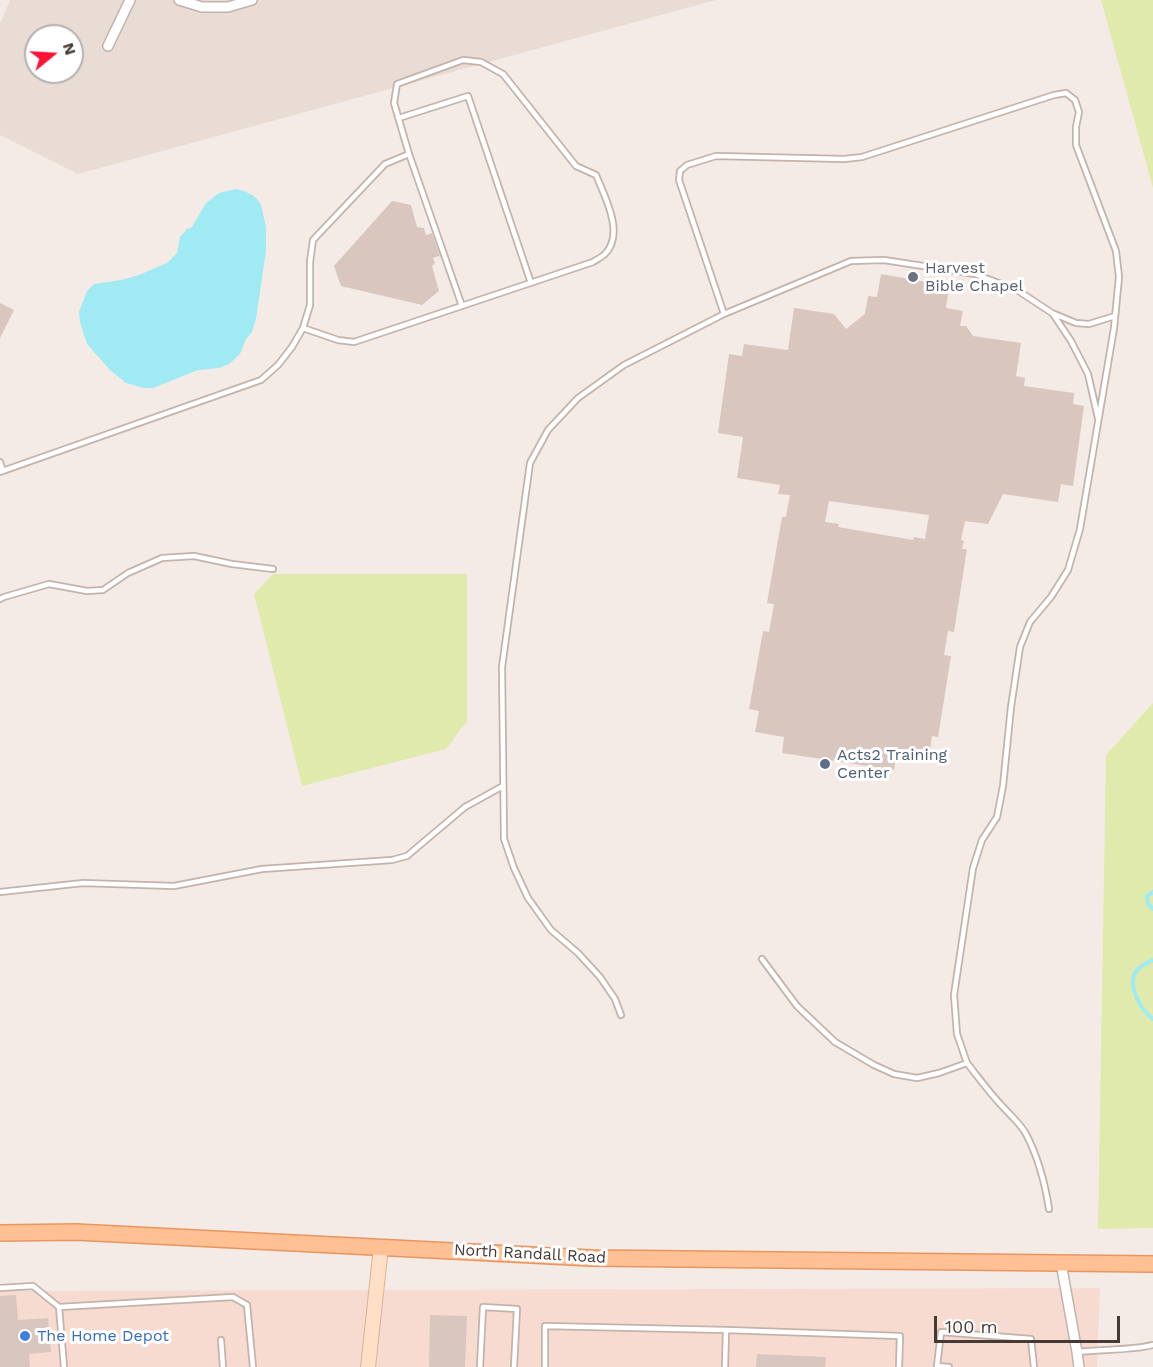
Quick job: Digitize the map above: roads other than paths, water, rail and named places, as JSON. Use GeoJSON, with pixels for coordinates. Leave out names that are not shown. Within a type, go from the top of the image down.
{"type":"FeatureCollection","features":[{"type":"Feature","properties":{"kind":"main road","name":"North Randall Road"},"geometry":{"type":"LineString","coordinates":[[0,1233],[76,1232],[591,1258],[1153,1264]]}},
{"type":"Feature","properties":{"kind":"street"},"geometry":{"type":"LineString","coordinates":[[108,46],[130,0]]}},
{"type":"Feature","properties":{"kind":"street"},"geometry":{"type":"LineString","coordinates":[[179,0],[202,7],[228,7],[252,0]]}},
{"type":"Feature","properties":{"kind":"street"},"geometry":{"type":"LineString","coordinates":[[368,1367],[381,1247]]}},
{"type":"Feature","properties":{"kind":"street"},"geometry":{"type":"LineString","coordinates":[[1061,1263],[1079,1367]]}},
{"type":"Feature","properties":{"kind":"lane"},"geometry":{"type":"LineString","coordinates":[[303,328],[338,340],[354,342],[462,306],[531,283],[593,262],[606,254],[614,237],[613,220],[596,175],[576,166],[503,74],[481,62],[463,60],[397,84],[394,103],[409,154],[462,306]]}},
{"type":"Feature","properties":{"kind":"lane"},"geometry":{"type":"LineString","coordinates":[[724,314],[679,180],[680,171],[687,165],[716,156],[844,159],[862,157],[1054,95],[1066,93],[1075,100],[1079,112],[1076,146],[1116,251],[1119,277],[1115,316],[1080,529],[1068,570],[1051,597],[1030,622],[1020,647],[1003,786],[997,817],[982,840],[973,868],[954,995],[957,1034],[967,1063],[1026,1133],[1046,1189],[1048,1209]]}},
{"type":"Feature","properties":{"kind":"lane"},"geometry":{"type":"LineString","coordinates":[[399,118],[468,96],[531,283]]}},
{"type":"Feature","properties":{"kind":"lane"},"geometry":{"type":"LineString","coordinates":[[0,462],[2,472],[261,380],[292,348],[303,328],[310,304],[310,262],[313,240],[385,164],[409,154]]}},
{"type":"Feature","properties":{"kind":"lane"},"geometry":{"type":"LineString","coordinates":[[621,1016],[615,999],[600,977],[578,953],[551,930],[528,898],[504,839],[502,667],[530,464],[548,430],[578,398],[624,365],[724,314],[851,261],[884,260],[975,274],[1017,290],[1052,313],[1076,323],[1089,324],[1115,316]]}},
{"type":"Feature","properties":{"kind":"lane"},"geometry":{"type":"LineString","coordinates":[[1052,313],[1071,341],[1088,374],[1099,421]]}},
{"type":"Feature","properties":{"kind":"lane"},"geometry":{"type":"LineString","coordinates":[[0,600],[49,584],[87,591],[104,590],[128,573],[162,558],[194,556],[273,569]]}},
{"type":"Feature","properties":{"kind":"lane"},"geometry":{"type":"LineString","coordinates":[[0,892],[83,883],[174,886],[262,869],[392,860],[407,856],[465,807],[503,786]]}},
{"type":"Feature","properties":{"kind":"lane"},"geometry":{"type":"LineString","coordinates":[[762,959],[797,1006],[835,1042],[874,1065],[894,1074],[917,1078],[967,1063]]}},
{"type":"Feature","properties":{"kind":"lane"},"geometry":{"type":"LineString","coordinates":[[0,1288],[33,1286],[59,1307],[233,1297],[247,1305],[253,1367]]}},
{"type":"Feature","properties":{"kind":"lane"},"geometry":{"type":"LineString","coordinates":[[59,1307],[64,1367]]}},
{"type":"Feature","properties":{"kind":"lane"},"geometry":{"type":"LineString","coordinates":[[480,1367],[483,1307],[517,1309],[514,1367]]}},
{"type":"Feature","properties":{"kind":"lane"},"geometry":{"type":"LineString","coordinates":[[545,1367],[545,1326],[900,1335],[899,1367]]}},
{"type":"Feature","properties":{"kind":"lane"},"geometry":{"type":"LineString","coordinates":[[725,1367],[726,1330]]}},
{"type":"Feature","properties":{"kind":"lane"},"geometry":{"type":"LineString","coordinates":[[949,1367],[937,1366],[941,1332],[1031,1339],[1034,1367]]}},
{"type":"Feature","properties":{"kind":"lane"},"geometry":{"type":"LineString","coordinates":[[221,1340],[223,1367]]}},
{"type":"Feature","properties":{"kind":"lane"},"geometry":{"type":"LineString","coordinates":[[1077,1352],[1126,1350],[1153,1345]]}},
{"type":"Feature","properties":{"kind":"water"},"geometry":{"type":"Polygon","coordinates":[[[236,189],[257,199],[261,205],[266,227],[266,251],[256,319],[240,354],[229,364],[219,368],[198,370],[153,388],[126,383],[110,370],[87,344],[79,312],[87,291],[94,284],[139,275],[167,263],[177,253],[180,237],[192,227],[206,203],[219,193],[236,189]]]}},
{"type":"Feature","properties":{"kind":"waterway"},"geometry":{"type":"LineString","coordinates":[[1153,892],[1147,896],[1148,904],[1153,909]]}},
{"type":"Feature","properties":{"kind":"waterway"},"geometry":{"type":"LineString","coordinates":[[1153,960],[1137,970],[1133,980],[1138,999],[1153,1019]]}},
{"type":"Feature","properties":{"kind":"place","name":"Harvest Bible Chapel"},"geometry":{"type":"Point","coordinates":[913,277]}},
{"type":"Feature","properties":{"kind":"place","name":"Acts2 Training Center"},"geometry":{"type":"Point","coordinates":[825,764]}},
{"type":"Feature","properties":{"kind":"place","name":"The Home Depot"},"geometry":{"type":"Point","coordinates":[25,1336]}}]}
